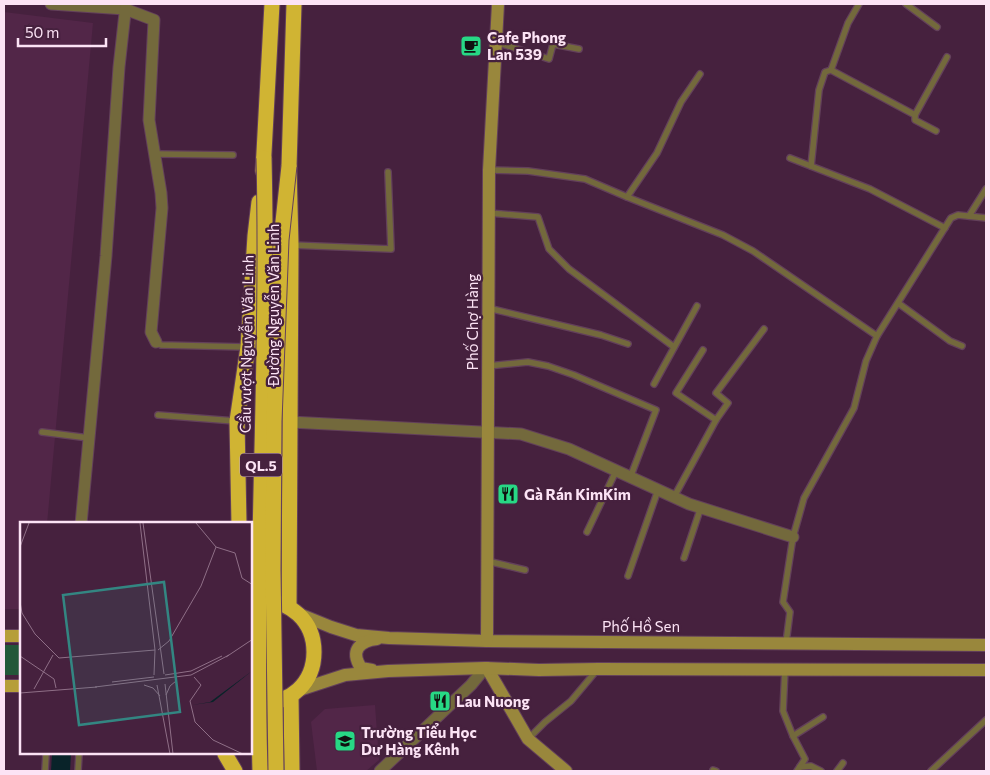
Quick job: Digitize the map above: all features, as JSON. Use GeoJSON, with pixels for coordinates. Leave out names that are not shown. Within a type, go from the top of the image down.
{"type":"FeatureCollection","features":[{"type":"Feature","properties":{"kind":"highway","name":"Đường Nguyễn Văn Linh"},"geometry":{"type":"LineString","coordinates":[[239,517],[237,421],[248,347],[264,158],[272,4]]}},
{"type":"Feature","properties":{"kind":"highway","name":"Đường Nguyễn Văn Linh"},"geometry":{"type":"LineString","coordinates":[[294,4],[290,166],[289,503],[294,611]]}},
{"type":"Feature","properties":{"kind":"highway","name":"Cầu vượt Nguyễn Văn Linh"},"geometry":{"type":"LineString","coordinates":[[260,771],[258,587],[266,241],[264,158]]}},
{"type":"Feature","properties":{"kind":"highway","name":"Cầu vượt Nguyễn Văn Linh"},"geometry":{"type":"LineString","coordinates":[[276,771],[273,570],[274,421],[280,240],[290,166]]}},
{"type":"Feature","properties":{"kind":"highway"},"geometry":{"type":"LineString","coordinates":[[252,522],[266,526],[276,522],[284,514],[289,503]]}},
{"type":"Feature","properties":{"kind":"highway"},"geometry":{"type":"LineString","coordinates":[[239,517],[251,522]]}},
{"type":"Feature","properties":{"kind":"highway"},"geometry":{"type":"LineString","coordinates":[[252,602],[270,602],[294,611],[306,623],[313,636],[315,651],[314,665],[311,672],[295,693],[278,702],[264,704],[252,702]]}},
{"type":"Feature","properties":{"kind":"highway"},"geometry":{"type":"LineString","coordinates":[[292,771],[295,693]]}},
{"type":"Feature","properties":{"kind":"highway"},"geometry":{"type":"LineString","coordinates":[[226,755],[236,771]]}},
{"type":"Feature","properties":{"kind":"highway"},"geometry":{"type":"LineString","coordinates":[[236,771],[237,755]]}},
{"type":"Feature","properties":{"kind":"main road","name":"Phố Chợ Hàng"},"geometry":{"type":"LineString","coordinates":[[487,641],[489,170],[498,4]]}},
{"type":"Feature","properties":{"kind":"main road","name":"Phố Hồ Sen"},"geometry":{"type":"LineString","coordinates":[[294,611],[331,627],[356,635],[389,638],[487,641],[986,645]]}},
{"type":"Feature","properties":{"kind":"main road"},"geometry":{"type":"LineString","coordinates":[[4,636],[20,636]]}},
{"type":"Feature","properties":{"kind":"main road"},"geometry":{"type":"LineString","coordinates":[[388,671],[361,668],[357,661],[356,653],[358,647],[363,642],[389,638]]}},
{"type":"Feature","properties":{"kind":"main road"},"geometry":{"type":"LineString","coordinates":[[295,693],[345,675],[388,671],[486,668],[538,670],[986,670]]}},
{"type":"Feature","properties":{"kind":"main road"},"geometry":{"type":"LineString","coordinates":[[486,668],[528,740],[566,771]]}},
{"type":"Feature","properties":{"kind":"main road"},"geometry":{"type":"LineString","coordinates":[[4,686],[20,686]]}},
{"type":"Feature","properties":{"kind":"street"},"geometry":{"type":"LineString","coordinates":[[52,4],[126,6],[139,16],[151,17],[154,20],[149,120],[162,208],[151,332],[156,342]]}},
{"type":"Feature","properties":{"kind":"street"},"geometry":{"type":"LineString","coordinates":[[81,522],[106,256],[119,66],[126,6]]}},
{"type":"Feature","properties":{"kind":"street"},"geometry":{"type":"LineString","coordinates":[[290,422],[521,434],[569,449],[630,478],[701,508],[793,537]]}},
{"type":"Feature","properties":{"kind":"street"},"geometry":{"type":"LineString","coordinates":[[380,771],[471,685],[486,668]]}},
{"type":"Feature","properties":{"kind":"lane"},"geometry":{"type":"LineString","coordinates":[[831,70],[848,23],[859,4]]}},
{"type":"Feature","properties":{"kind":"lane"},"geometry":{"type":"LineString","coordinates":[[906,4],[937,27]]}},
{"type":"Feature","properties":{"kind":"lane"},"geometry":{"type":"LineString","coordinates":[[496,42],[549,59],[553,44],[579,49]]}},
{"type":"Feature","properties":{"kind":"lane"},"geometry":{"type":"LineString","coordinates":[[936,131],[914,120],[947,57]]}},
{"type":"Feature","properties":{"kind":"lane"},"geometry":{"type":"LineString","coordinates":[[811,166],[819,90],[825,72],[831,70],[915,115]]}},
{"type":"Feature","properties":{"kind":"lane"},"geometry":{"type":"LineString","coordinates":[[627,197],[656,153],[681,102],[700,74]]}},
{"type":"Feature","properties":{"kind":"lane"},"geometry":{"type":"LineString","coordinates":[[155,154],[233,155]]}},
{"type":"Feature","properties":{"kind":"lane"},"geometry":{"type":"LineString","coordinates":[[790,158],[870,189],[945,228]]}},
{"type":"Feature","properties":{"kind":"lane"},"geometry":{"type":"LineString","coordinates":[[489,170],[528,171],[586,179],[723,235],[753,251],[877,336]]}},
{"type":"Feature","properties":{"kind":"lane"},"geometry":{"type":"LineString","coordinates":[[291,245],[391,250],[388,172]]}},
{"type":"Feature","properties":{"kind":"lane"},"geometry":{"type":"LineString","coordinates":[[969,216],[986,189]]}},
{"type":"Feature","properties":{"kind":"lane"},"geometry":{"type":"LineString","coordinates":[[489,213],[538,217],[549,249],[569,269],[674,347]]}},
{"type":"Feature","properties":{"kind":"lane"},"geometry":{"type":"LineString","coordinates":[[786,643],[790,612],[783,602],[793,537],[804,498],[854,408],[866,361],[877,336],[951,218],[955,215],[986,218]]}},
{"type":"Feature","properties":{"kind":"lane"},"geometry":{"type":"LineString","coordinates":[[898,303],[950,341],[962,346]]}},
{"type":"Feature","properties":{"kind":"lane"},"geometry":{"type":"LineString","coordinates":[[654,384],[697,306]]}},
{"type":"Feature","properties":{"kind":"lane"},"geometry":{"type":"LineString","coordinates":[[488,308],[601,335],[628,344]]}},
{"type":"Feature","properties":{"kind":"lane"},"geometry":{"type":"LineString","coordinates":[[674,497],[716,420],[728,403],[716,393],[764,329]]}},
{"type":"Feature","properties":{"kind":"lane"},"geometry":{"type":"LineString","coordinates":[[156,342],[161,344],[248,347]]}},
{"type":"Feature","properties":{"kind":"lane"},"geometry":{"type":"LineString","coordinates":[[703,350],[676,393],[716,420]]}},
{"type":"Feature","properties":{"kind":"lane"},"geometry":{"type":"LineString","coordinates":[[488,366],[528,362],[548,366],[574,374],[656,410],[630,478]]}},
{"type":"Feature","properties":{"kind":"lane"},"geometry":{"type":"LineString","coordinates":[[158,415],[237,421]]}},
{"type":"Feature","properties":{"kind":"lane"},"geometry":{"type":"LineString","coordinates":[[42,432],[89,438]]}},
{"type":"Feature","properties":{"kind":"lane"},"geometry":{"type":"LineString","coordinates":[[587,532],[616,471]]}},
{"type":"Feature","properties":{"kind":"lane"},"geometry":{"type":"LineString","coordinates":[[628,576],[658,490]]}},
{"type":"Feature","properties":{"kind":"lane"},"geometry":{"type":"LineString","coordinates":[[684,558],[701,508]]}},
{"type":"Feature","properties":{"kind":"lane"},"geometry":{"type":"LineString","coordinates":[[488,561],[525,570]]}},
{"type":"Feature","properties":{"kind":"lane"},"geometry":{"type":"LineString","coordinates":[[528,740],[571,701],[598,669]]}},
{"type":"Feature","properties":{"kind":"lane"},"geometry":{"type":"LineString","coordinates":[[785,669],[783,711],[792,736],[805,758],[798,769]]}},
{"type":"Feature","properties":{"kind":"lane"},"geometry":{"type":"LineString","coordinates":[[792,736],[823,717]]}},
{"type":"Feature","properties":{"kind":"lane"},"geometry":{"type":"LineString","coordinates":[[931,771],[986,720]]}},
{"type":"Feature","properties":{"kind":"lane"},"geometry":{"type":"LineString","coordinates":[[45,771],[46,755]]}},
{"type":"Feature","properties":{"kind":"lane"},"geometry":{"type":"LineString","coordinates":[[78,771],[79,755]]}},
{"type":"Feature","properties":{"kind":"lane"},"geometry":{"type":"LineString","coordinates":[[837,771],[843,763]]}},
{"type":"Feature","properties":{"kind":"lane"},"geometry":{"type":"LineString","coordinates":[[798,769],[811,766],[821,771]]}},
{"type":"Feature","properties":{"kind":"shaded area"},"geometry":{"type":"Polygon","coordinates":[[[4,12],[93,23],[47,522],[20,522],[20,609],[4,609],[4,12]]]}},
{"type":"Feature","properties":{"kind":"shaded area","name":"Trường Tiểu Học Dư Hàng Kênh"},"geometry":{"type":"Polygon","coordinates":[[[375,705],[379,760],[366,771],[317,771],[311,722],[325,709],[375,705]]]}},
{"type":"Feature","properties":{"kind":"shaded area"},"geometry":{"type":"Polygon","coordinates":[[[52,755],[71,755],[70,771],[51,771],[52,755]]]}},
{"type":"Feature","properties":{"kind":"green space"},"geometry":{"type":"Polygon","coordinates":[[[4,645],[20,645],[20,675],[4,675],[4,645]]]}},
{"type":"Feature","properties":{"kind":"place","name":"Cafe Phong Lan 539"},"geometry":{"type":"Point","coordinates":[471,46]}},
{"type":"Feature","properties":{"kind":"place","name":"Gà Rán KimKim"},"geometry":{"type":"Point","coordinates":[508,494]}},
{"type":"Feature","properties":{"kind":"place","name":"Lau Nuong"},"geometry":{"type":"Point","coordinates":[440,701]}},
{"type":"Feature","properties":{"kind":"place","name":"Trường Tiểu Học Dư Hàng Kênh"},"geometry":{"type":"Point","coordinates":[345,741]}}]}
